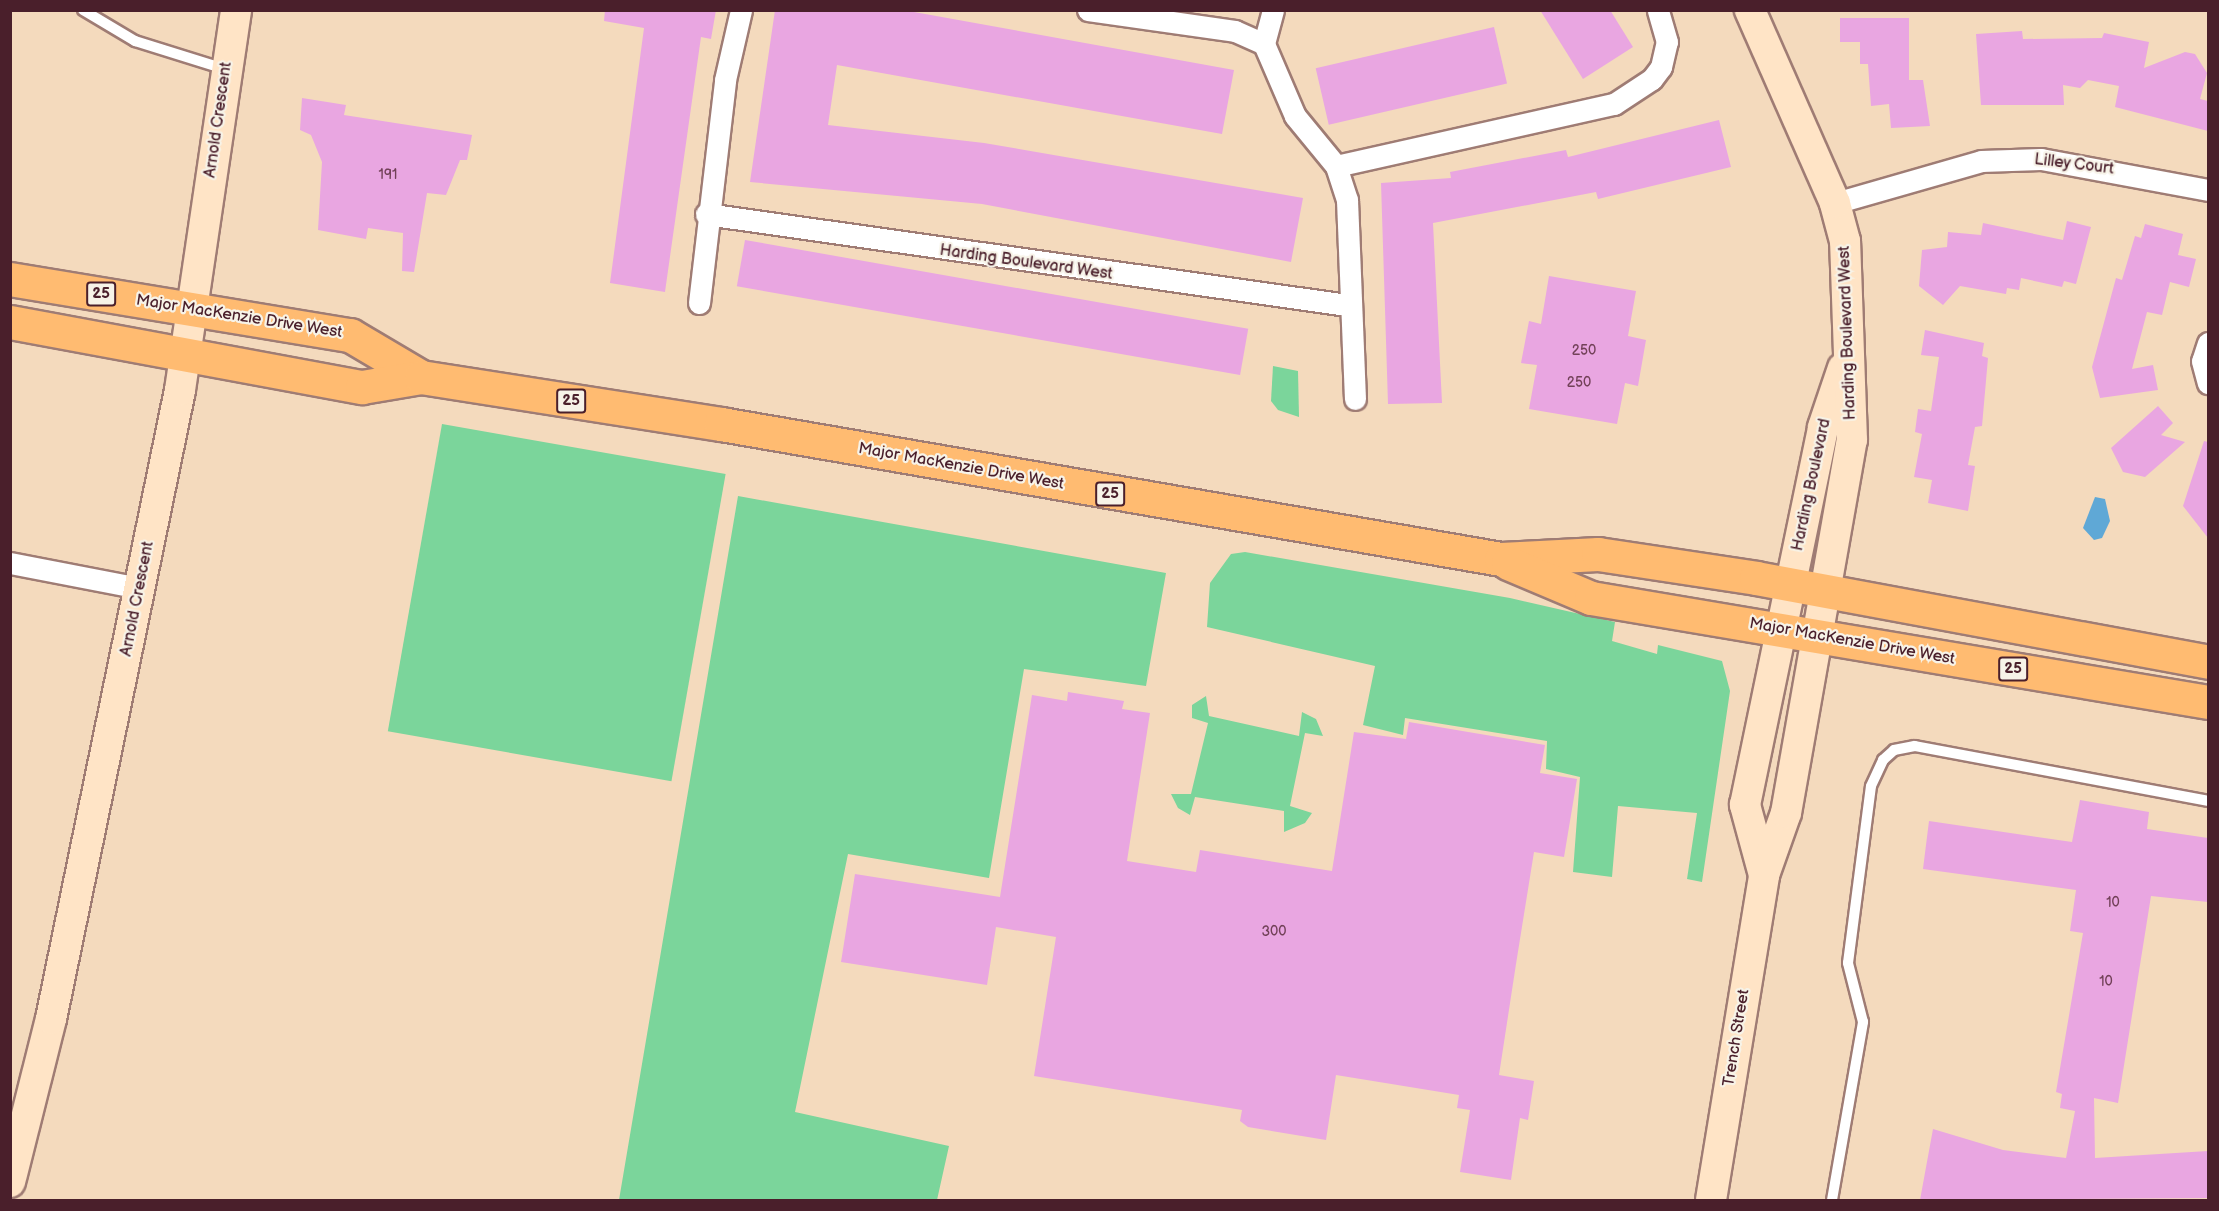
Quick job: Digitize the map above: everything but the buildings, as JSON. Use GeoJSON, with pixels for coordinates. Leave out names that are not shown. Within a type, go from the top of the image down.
{"type":"FeatureCollection","features":[{"type":"Feature","properties":{"kind":"main road","name":"Major MacKenzie Drive West"},"geometry":{"type":"LineString","coordinates":[[10,279],[350,335],[421,377]]}},
{"type":"Feature","properties":{"kind":"main road","name":"Major MacKenzie Drive West"},"geometry":{"type":"LineString","coordinates":[[10,322],[362,387],[421,377],[1501,560],[1598,554],[1827,590],[2208,662]]}},
{"type":"Feature","properties":{"kind":"main road","name":"Major MacKenzie Drive West"},"geometry":{"type":"LineString","coordinates":[[1501,560],[1591,598],[2208,702]]}},
{"type":"Feature","properties":{"kind":"street","name":"Arnold Crescent"},"geometry":{"type":"LineString","coordinates":[[10,1182],[51,1020],[140,588],[185,355],[236,10]]}},
{"type":"Feature","properties":{"kind":"street"},"geometry":{"type":"LineString","coordinates":[[699,303],[706,214],[741,10]]}},
{"type":"Feature","properties":{"kind":"street"},"geometry":{"type":"LineString","coordinates":[[1088,10],[1124,13],[1235,32],[1264,44]]}},
{"type":"Feature","properties":{"kind":"street"},"geometry":{"type":"LineString","coordinates":[[1273,10],[1264,44],[1295,116],[1335,166],[1347,200],[1347,305],[1355,399]]}},
{"type":"Feature","properties":{"kind":"street"},"geometry":{"type":"LineString","coordinates":[[1335,166],[1614,104],[1652,79],[1661,67],[1667,42],[1658,10]]}},
{"type":"Feature","properties":{"kind":"street","name":"Harding Boulevard West"},"geometry":{"type":"LineString","coordinates":[[1750,10],[1835,203],[1845,241],[1852,440],[1817,636]]}},
{"type":"Feature","properties":{"kind":"street","name":"Lilley Court"},"geometry":{"type":"LineString","coordinates":[[1835,203],[1932,171],[1993,160],[2052,160],[2208,190]]}},
{"type":"Feature","properties":{"kind":"street","name":"Harding Boulevard West"},"geometry":{"type":"LineString","coordinates":[[706,214],[1347,305]]}},
{"type":"Feature","properties":{"kind":"street"},"geometry":{"type":"LineString","coordinates":[[2208,343],[2202,361],[2208,383]]}},
{"type":"Feature","properties":{"kind":"street","name":"Harding Boulevard"},"geometry":{"type":"LineString","coordinates":[[1791,584],[1823,427],[1848,354]]}},
{"type":"Feature","properties":{"kind":"street"},"geometry":{"type":"LineString","coordinates":[[10,562],[140,588]]}},
{"type":"Feature","properties":{"kind":"street","name":"Trench Street"},"geometry":{"type":"LineString","coordinates":[[1764,875],[1745,805],[1779,630],[1791,584]]}},
{"type":"Feature","properties":{"kind":"street","name":"Trench Street"},"geometry":{"type":"LineString","coordinates":[[1711,1200],[1764,875],[1786,813],[1817,636]]}},
{"type":"Feature","properties":{"kind":"lane"},"geometry":{"type":"LineString","coordinates":[[83,10],[135,41],[226,69]]}},
{"type":"Feature","properties":{"kind":"lane"},"geometry":{"type":"LineString","coordinates":[[1832,1200],[1863,1022],[1848,963],[1870,786],[1894,750],[1915,746],[2208,801]]}},
{"type":"Feature","properties":{"kind":"green space"},"geometry":{"type":"Polygon","coordinates":[[[1273,366],[1298,371],[1299,417],[1278,410],[1271,401],[1273,366]]]}},
{"type":"Feature","properties":{"kind":"green space"},"geometry":{"type":"Polygon","coordinates":[[[442,424],[726,474],[671,781],[388,731],[442,424]]]}},
{"type":"Feature","properties":{"kind":"green space"},"geometry":{"type":"Polygon","coordinates":[[[738,496],[1166,573],[1146,686],[1024,669],[989,878],[848,854],[795,1112],[949,1146],[937,1200],[619,1200],[738,496]]]}},
{"type":"Feature","properties":{"kind":"green space"},"geometry":{"type":"Polygon","coordinates":[[[1245,552],[1510,598],[1615,622],[1612,641],[1657,654],[1658,645],[1722,661],[1730,691],[1702,882],[1687,879],[1697,813],[1618,806],[1612,877],[1573,872],[1580,777],[1546,769],[1547,741],[1405,718],[1403,735],[1363,725],[1375,666],[1207,627],[1210,583],[1231,554],[1245,552]]]}},
{"type":"Feature","properties":{"kind":"green space"},"geometry":{"type":"Polygon","coordinates":[[[1206,696],[1209,716],[1299,736],[1302,712],[1316,719],[1323,736],[1305,733],[1290,806],[1312,813],[1305,823],[1284,832],[1284,811],[1195,797],[1190,815],[1178,808],[1171,794],[1191,794],[1208,723],[1192,718],[1192,705],[1206,696]]]}},
{"type":"Feature","properties":{"kind":"water"},"geometry":{"type":"Polygon","coordinates":[[[2095,497],[2105,499],[2110,521],[2102,538],[2094,540],[2083,528],[2095,497]]]}}]}
